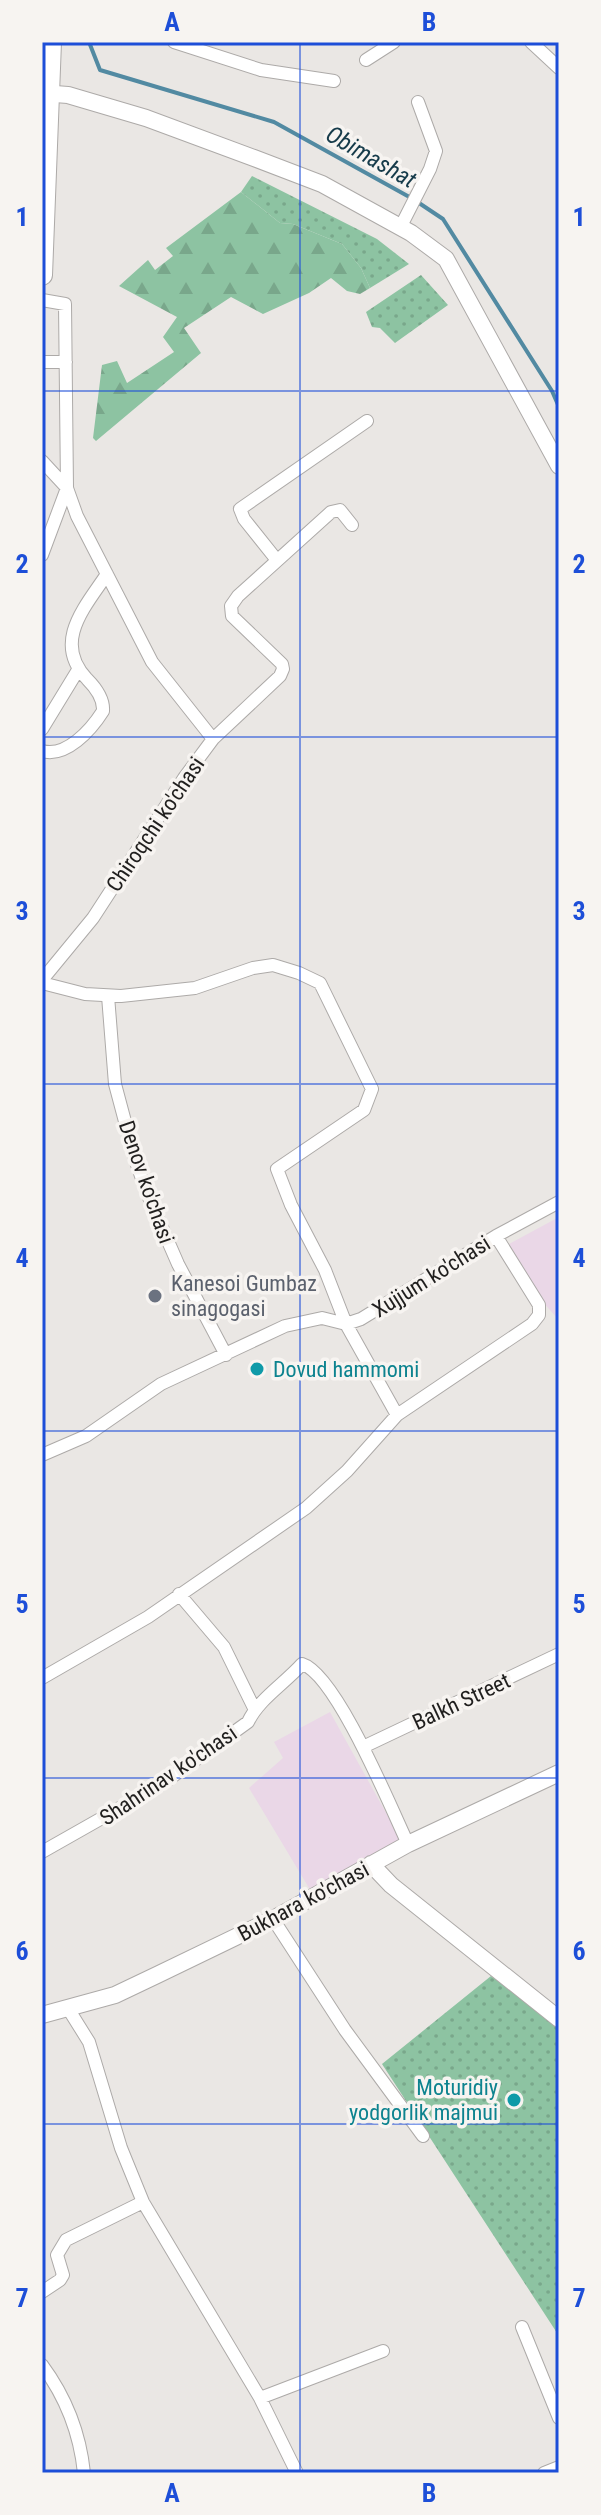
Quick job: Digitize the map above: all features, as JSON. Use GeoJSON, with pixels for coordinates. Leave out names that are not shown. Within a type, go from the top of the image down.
{"type":"FeatureCollection","features":[{"type":"Feature","properties":{"kind":"main road"},"geometry":{"type":"LineString","coordinates":[[42,275],[46,94],[51,42]]}},
{"type":"Feature","properties":{"kind":"street"},"geometry":{"type":"LineString","coordinates":[[174,42],[261,70],[334,81]]}},
{"type":"Feature","properties":{"kind":"street"},"geometry":{"type":"LineString","coordinates":[[366,60],[394,42]]}},
{"type":"Feature","properties":{"kind":"street"},"geometry":{"type":"LineString","coordinates":[[531,42],[559,68]]}},
{"type":"Feature","properties":{"kind":"street"},"geometry":{"type":"LineString","coordinates":[[46,94],[68,95],[146,118],[254,158],[322,184],[401,226],[446,259],[559,466]]}},
{"type":"Feature","properties":{"kind":"street"},"geometry":{"type":"LineString","coordinates":[[401,226],[436,151],[418,102]]}},
{"type":"Feature","properties":{"kind":"street"},"geometry":{"type":"LineString","coordinates":[[42,300],[65,304],[67,488],[42,555]]}},
{"type":"Feature","properties":{"kind":"street"},"geometry":{"type":"LineString","coordinates":[[42,362],[66,362]]}},
{"type":"Feature","properties":{"kind":"street"},"geometry":{"type":"LineString","coordinates":[[276,559],[244,519],[240,509],[367,421]]}},
{"type":"Feature","properties":{"kind":"street","name":"Chiroqchi ko'chasi"},"geometry":{"type":"LineString","coordinates":[[42,461],[67,488],[77,516],[152,662],[213,739],[93,918],[42,982]]}},
{"type":"Feature","properties":{"kind":"street"},"geometry":{"type":"LineString","coordinates":[[213,739],[280,676],[283,669],[282,664],[232,616],[231,606],[276,559],[336,510],[340,510],[352,525]]}},
{"type":"Feature","properties":{"kind":"street"},"geometry":{"type":"LineString","coordinates":[[42,751],[65,751],[103,711],[104,702],[78,670],[71,652],[71,635],[107,574]]}},
{"type":"Feature","properties":{"kind":"street"},"geometry":{"type":"LineString","coordinates":[[42,729],[78,670]]}},
{"type":"Feature","properties":{"kind":"street"},"geometry":{"type":"LineString","coordinates":[[42,982],[85,994],[108,996],[195,988],[253,968],[273,965],[320,983],[372,1089],[364,1110],[277,1169],[291,1205],[325,1270],[346,1324],[397,1415]]}},
{"type":"Feature","properties":{"kind":"street","name":"Denov ko'chasi"},"geometry":{"type":"LineString","coordinates":[[108,996],[115,1084],[135,1159],[178,1264],[226,1355]]}},
{"type":"Feature","properties":{"kind":"street","name":"Xujjum ko'chasi"},"geometry":{"type":"LineString","coordinates":[[42,1455],[86,1436],[161,1384],[285,1326],[322,1318],[346,1324],[386,1306],[496,1236],[559,1202]]}},
{"type":"Feature","properties":{"kind":"street"},"geometry":{"type":"LineString","coordinates":[[42,1678],[148,1617],[313,1502],[347,1471],[397,1415],[532,1324],[539,1315],[539,1305],[496,1236]]}},
{"type":"Feature","properties":{"kind":"street"},"geometry":{"type":"LineString","coordinates":[[179,1594],[224,1647],[254,1708]]}},
{"type":"Feature","properties":{"kind":"street","name":"Balkh Street"},"geometry":{"type":"LineString","coordinates":[[363,1747],[559,1654]]}},
{"type":"Feature","properties":{"kind":"street","name":"Shahrinav ko'chasi"},"geometry":{"type":"LineString","coordinates":[[42,1852],[162,1784],[248,1722],[254,1708],[286,1682],[302,1664],[322,1680],[363,1747],[408,1844]]}},
{"type":"Feature","properties":{"kind":"street","name":"Bukhara ko'chasi"},"geometry":{"type":"LineString","coordinates":[[42,2015],[115,1995],[273,1919],[408,1844],[559,1773]]}},
{"type":"Feature","properties":{"kind":"street"},"geometry":{"type":"LineString","coordinates":[[371,1864],[391,1885],[559,2019]]}},
{"type":"Feature","properties":{"kind":"street"},"geometry":{"type":"LineString","coordinates":[[273,1919],[345,2030],[423,2136]]}},
{"type":"Feature","properties":{"kind":"street"},"geometry":{"type":"LineString","coordinates":[[69,2010],[89,2042],[121,2148],[143,2202],[260,2398],[297,2473]]}},
{"type":"Feature","properties":{"kind":"street"},"geometry":{"type":"LineString","coordinates":[[42,2292],[63,2275],[57,2255],[66,2240],[143,2202]]}},
{"type":"Feature","properties":{"kind":"street"},"geometry":{"type":"LineString","coordinates":[[522,2327],[559,2418]]}},
{"type":"Feature","properties":{"kind":"street"},"geometry":{"type":"LineString","coordinates":[[260,2398],[383,2351]]}},
{"type":"Feature","properties":{"kind":"street"},"geometry":{"type":"LineString","coordinates":[[42,2365],[68,2411],[82,2453],[84,2473]]}},
{"type":"Feature","properties":{"kind":"street"},"geometry":{"type":"LineString","coordinates":[[544,2473],[559,2467]]}},
{"type":"Feature","properties":{"kind":"shaded area"},"geometry":{"type":"Polygon","coordinates":[[[559,1217],[558,1319],[531,1289],[509,1244],[559,1217]]]}},
{"type":"Feature","properties":{"kind":"shaded area"},"geometry":{"type":"Polygon","coordinates":[[[330,1712],[405,1847],[315,1898],[249,1788],[283,1758],[274,1742],[330,1712]]]}},
{"type":"Feature","properties":{"kind":"green space"},"geometry":{"type":"Polygon","coordinates":[[[252,176],[377,239],[409,264],[370,288],[361,268],[342,244],[293,224],[280,223],[241,192],[252,176]]]}},
{"type":"Feature","properties":{"kind":"green space"},"geometry":{"type":"Polygon","coordinates":[[[241,192],[280,223],[293,224],[342,244],[361,268],[370,288],[360,294],[347,291],[331,278],[309,293],[263,314],[231,297],[184,328],[201,353],[96,441],[93,438],[102,365],[117,361],[127,383],[174,352],[163,337],[177,317],[119,286],[148,260],[155,270],[173,256],[166,248],[241,192]]]}},
{"type":"Feature","properties":{"kind":"green space"},"geometry":{"type":"Polygon","coordinates":[[[421,275],[448,305],[395,343],[380,328],[372,327],[366,312],[421,275]]]}},
{"type":"Feature","properties":{"kind":"green space"},"geometry":{"type":"Polygon","coordinates":[[[491,1976],[559,2025],[559,2336],[382,2064],[491,1976]]]}},
{"type":"Feature","properties":{"kind":"waterway","name":"Obimashat"},"geometry":{"type":"LineString","coordinates":[[89,42],[100,70],[274,122],[413,199],[443,219],[552,391],[559,407]]}},
{"type":"Feature","properties":{"kind":"place","name":"Kanesoi Gumbaz sinagogasi"},"geometry":{"type":"Point","coordinates":[155,1296]}},
{"type":"Feature","properties":{"kind":"place","name":"Dovud hammomi"},"geometry":{"type":"Point","coordinates":[257,1369]}},
{"type":"Feature","properties":{"kind":"place","name":"Moturidiy yodgorlik majmui"},"geometry":{"type":"Point","coordinates":[514,2100]}}]}
